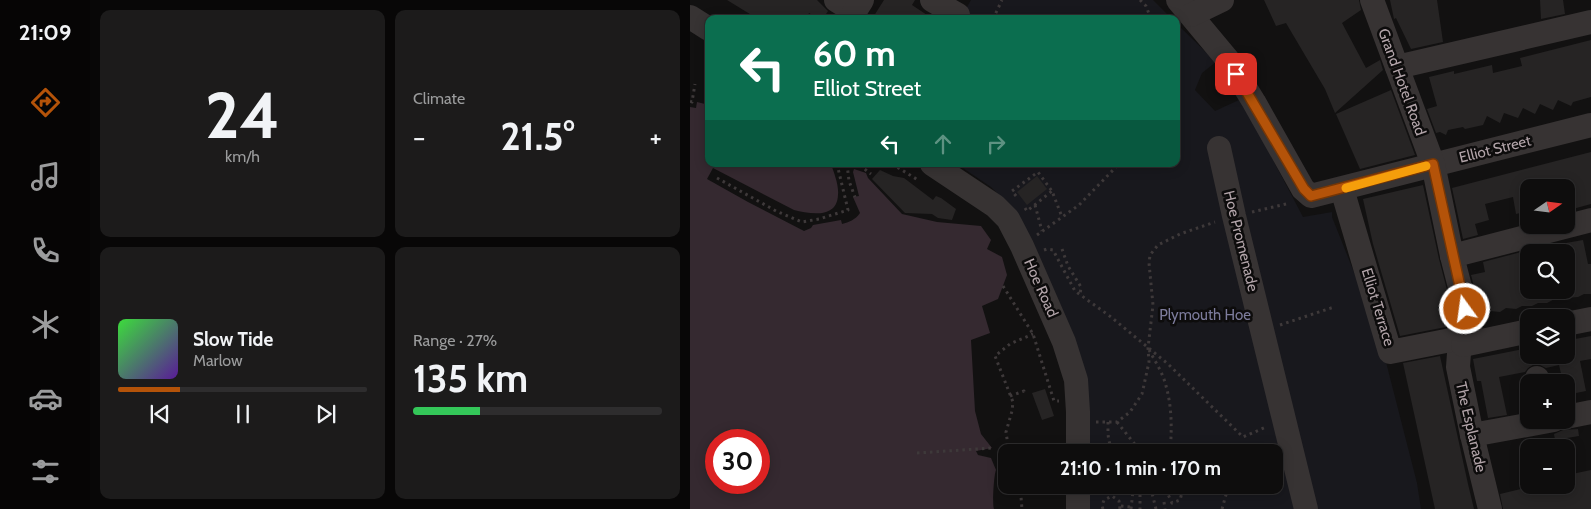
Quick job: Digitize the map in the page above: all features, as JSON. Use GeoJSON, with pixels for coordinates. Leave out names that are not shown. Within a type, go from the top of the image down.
{"type":"FeatureCollection","features":[{"type":"Feature","properties":{"kind":"street"},"geometry":{"type":"LineString","coordinates":[[932,0],[958,15]]}},
{"type":"Feature","properties":{"kind":"street"},"geometry":{"type":"LineString","coordinates":[[1222,0],[1184,8],[1228,60],[1307,192]]}},
{"type":"Feature","properties":{"kind":"street","name":"Grand Hotel Road"},"geometry":{"type":"LineString","coordinates":[[1372,0],[1433,164],[1452,256]]}},
{"type":"Feature","properties":{"kind":"street"},"geometry":{"type":"LineString","coordinates":[[690,17],[705,26]]}},
{"type":"Feature","properties":{"kind":"street"},"geometry":{"type":"LineString","coordinates":[[1397,67],[1591,22]]}},
{"type":"Feature","properties":{"kind":"street","name":"Elliot Street"},"geometry":{"type":"LineString","coordinates":[[1307,192],[1342,189],[1433,164],[1591,125]]}},
{"type":"Feature","properties":{"kind":"street","name":"Hoe Promenade"},"geometry":{"type":"LineString","coordinates":[[1219,148],[1306,509]]}},
{"type":"Feature","properties":{"kind":"street","name":"Hoe Road"},"geometry":{"type":"LineString","coordinates":[[937,167],[995,206],[1010,206],[1008,219],[1022,246],[1064,342],[1076,380],[1078,444]]}},
{"type":"Feature","properties":{"kind":"street","name":"Elliot Terrace"},"geometry":{"type":"LineString","coordinates":[[1342,189],[1390,352],[1465,341]]}},
{"type":"Feature","properties":{"kind":"street"},"geometry":{"type":"LineString","coordinates":[[1452,256],[1591,220]]}},
{"type":"Feature","properties":{"kind":"street","name":"The Esplanade"},"geometry":{"type":"LineString","coordinates":[[1452,256],[1470,326],[1459,353],[1458,367],[1490,509]]}},
{"type":"Feature","properties":{"kind":"street"},"geometry":{"type":"LineString","coordinates":[[1575,322],[1591,319]]}},
{"type":"Feature","properties":{"kind":"street"},"geometry":{"type":"LineString","coordinates":[[1465,341],[1520,332]]}},
{"type":"Feature","properties":{"kind":"street"},"geometry":{"type":"LineString","coordinates":[[1575,415],[1591,412]]}},
{"type":"Feature","properties":{"kind":"street"},"geometry":{"type":"LineString","coordinates":[[1472,435],[1520,426]]}},
{"type":"Feature","properties":{"kind":"street"},"geometry":{"type":"LineString","coordinates":[[1078,494],[1078,509]]}},
{"type":"Feature","properties":{"kind":"path"},"geometry":{"type":"LineString","coordinates":[[995,15],[1002,0]]}},
{"type":"Feature","properties":{"kind":"path"},"geometry":{"type":"LineString","coordinates":[[1140,0],[1146,6],[1149,15]]}},
{"type":"Feature","properties":{"kind":"path"},"geometry":{"type":"LineString","coordinates":[[690,101],[692,102],[694,84]]}},
{"type":"Feature","properties":{"kind":"path"},"geometry":{"type":"LineString","coordinates":[[717,178],[802,222],[848,210],[842,191],[838,167]]}},
{"type":"Feature","properties":{"kind":"path"},"geometry":{"type":"LineString","coordinates":[[839,170],[844,167]]}},
{"type":"Feature","properties":{"kind":"path"},"geometry":{"type":"LineString","coordinates":[[850,167],[849,181],[855,197]]}},
{"type":"Feature","properties":{"kind":"path"},"geometry":{"type":"LineString","coordinates":[[862,167],[871,174]]}},
{"type":"Feature","properties":{"kind":"path"},"geometry":{"type":"LineString","coordinates":[[1116,167],[1079,205],[1022,246],[1036,252],[1047,249],[1053,250],[1075,291],[1111,317],[1168,364],[1243,437]]}},
{"type":"Feature","properties":{"kind":"path"},"geometry":{"type":"LineString","coordinates":[[1052,191],[1027,211],[1010,206],[1012,191],[1038,172],[1052,191],[1062,217]]}},
{"type":"Feature","properties":{"kind":"path"},"geometry":{"type":"LineString","coordinates":[[1094,422],[1117,422],[1130,412],[1142,394],[1149,362],[1148,348],[1153,305],[1149,263],[1150,255],[1158,245],[1180,234],[1234,216],[1295,202],[1307,192]]}},
{"type":"Feature","properties":{"kind":"path"},"geometry":{"type":"LineString","coordinates":[[1035,205],[1042,231]]}},
{"type":"Feature","properties":{"kind":"path"},"geometry":{"type":"LineString","coordinates":[[1062,249],[1068,266],[1081,288],[1080,295]]}},
{"type":"Feature","properties":{"kind":"path"},"geometry":{"type":"LineString","coordinates":[[1003,286],[1033,334],[1054,401]]}},
{"type":"Feature","properties":{"kind":"path"},"geometry":{"type":"LineString","coordinates":[[1262,330],[1334,306]]}},
{"type":"Feature","properties":{"kind":"path"},"geometry":{"type":"LineString","coordinates":[[1008,444],[1006,432],[1013,402],[995,356],[1010,344],[1033,334]]}},
{"type":"Feature","properties":{"kind":"path"},"geometry":{"type":"LineString","coordinates":[[1148,348],[1167,391],[1171,419],[1170,444]]}},
{"type":"Feature","properties":{"kind":"path"},"geometry":{"type":"LineString","coordinates":[[1010,396],[1024,392],[1025,395]]}},
{"type":"Feature","properties":{"kind":"path"},"geometry":{"type":"LineString","coordinates":[[1108,422],[1108,438],[1110,444]]}},
{"type":"Feature","properties":{"kind":"path"},"geometry":{"type":"LineString","coordinates":[[1117,422],[1135,444]]}},
{"type":"Feature","properties":{"kind":"path"},"geometry":{"type":"LineString","coordinates":[[917,452],[992,448]]}},
{"type":"Feature","properties":{"kind":"path"},"geometry":{"type":"LineString","coordinates":[[1021,494],[1022,509]]}},
{"type":"Feature","properties":{"kind":"path"},"geometry":{"type":"LineString","coordinates":[[1103,509],[1103,502],[1109,496],[1117,498],[1120,508],[1131,508],[1133,494]]}},
{"type":"Feature","properties":{"kind":"path"},"geometry":{"type":"LineString","coordinates":[[1140,494],[1140,509]]}},
{"type":"Feature","properties":{"kind":"path"},"geometry":{"type":"LineString","coordinates":[[1152,494],[1156,509]]}},
{"type":"Feature","properties":{"kind":"path"},"geometry":{"type":"LineString","coordinates":[[1168,494],[1172,503],[1172,509]]}},
{"type":"Feature","properties":{"kind":"path"},"geometry":{"type":"LineString","coordinates":[[1172,503],[1180,500],[1182,494]]}},
{"type":"Feature","properties":{"kind":"path"},"geometry":{"type":"LineString","coordinates":[[1222,509],[1226,494]]}},
{"type":"Feature","properties":{"kind":"path"},"geometry":{"type":"LineString","coordinates":[[1164,502],[1165,509]]}},
{"type":"Feature","properties":{"kind":"green space"},"geometry":{"type":"Polygon","coordinates":[[[971,0],[1153,0],[1168,15],[962,15],[971,0]]]}},
{"type":"Feature","properties":{"kind":"green space","name":"Plymouth Hoe"},"geometry":{"type":"Polygon","coordinates":[[[1180,27],[1216,62],[1202,73],[1195,90],[1215,111],[1241,99],[1303,217],[1332,212],[1332,217],[1373,320],[1386,362],[1417,483],[1421,509],[1086,509],[1087,494],[1283,494],[1283,444],[1084,444],[1014,210],[991,187],[961,167],[1180,167],[1180,27]]]}},
{"type":"Feature","properties":{"kind":"shaded area"},"geometry":{"type":"Polygon","coordinates":[[[697,102],[705,104],[705,167],[832,167],[837,183],[838,195],[833,208],[822,213],[807,213],[794,210],[713,168],[707,179],[748,202],[804,231],[813,225],[841,220],[842,224],[852,220],[860,213],[853,197],[859,196],[853,172],[854,169],[866,173],[868,178],[902,214],[937,222],[981,226],[991,240],[987,249],[1002,257],[1007,275],[998,299],[982,306],[990,333],[971,340],[975,411],[981,434],[992,448],[976,451],[978,455],[991,458],[996,470],[994,509],[690,509],[690,107],[696,108],[697,102]]]}},
{"type":"Feature","properties":{"kind":"building"},"geometry":{"type":"Polygon","coordinates":[[[727,0],[817,0],[828,11],[826,15],[812,15],[809,13],[808,15],[751,15],[727,0]]]}},
{"type":"Feature","properties":{"kind":"building"},"geometry":{"type":"Polygon","coordinates":[[[884,0],[915,0],[912,5],[927,15],[875,15],[884,0]]]}},
{"type":"Feature","properties":{"kind":"building"},"geometry":{"type":"Polygon","coordinates":[[[1264,0],[1359,0],[1361,10],[1342,23],[1366,68],[1380,60],[1383,70],[1335,113],[1325,89],[1286,23],[1276,26],[1264,0]]]}},
{"type":"Feature","properties":{"kind":"building"},"geometry":{"type":"Polygon","coordinates":[[[1390,0],[1437,0],[1443,42],[1411,49],[1396,18],[1394,19],[1390,0]]]}},
{"type":"Feature","properties":{"kind":"building"},"geometry":{"type":"Polygon","coordinates":[[[1540,0],[1563,0],[1565,14],[1541,19],[1540,0]]]}},
{"type":"Feature","properties":{"kind":"building"},"geometry":{"type":"Polygon","coordinates":[[[1591,40],[1591,97],[1573,102],[1571,106],[1558,100],[1553,110],[1540,104],[1535,114],[1523,108],[1518,118],[1504,113],[1500,123],[1487,116],[1483,125],[1448,130],[1446,135],[1440,132],[1436,133],[1427,109],[1437,106],[1429,77],[1454,71],[1454,74],[1492,65],[1493,73],[1522,66],[1520,58],[1591,40]]]}},
{"type":"Feature","properties":{"kind":"building"},"geometry":{"type":"Polygon","coordinates":[[[1391,90],[1415,155],[1360,169],[1336,114],[1391,90]]]}},
{"type":"Feature","properties":{"kind":"building"},"geometry":{"type":"Polygon","coordinates":[[[1591,152],[1591,204],[1575,208],[1575,179],[1520,179],[1520,213],[1516,214],[1513,197],[1485,204],[1489,220],[1475,224],[1478,235],[1463,239],[1452,188],[1591,152]]]}},
{"type":"Feature","properties":{"kind":"building"},"geometry":{"type":"Polygon","coordinates":[[[880,170],[893,176],[904,178],[933,200],[936,196],[941,198],[956,209],[952,220],[938,218],[932,214],[905,213],[872,179],[880,170]]]}},
{"type":"Feature","properties":{"kind":"building"},"geometry":{"type":"Polygon","coordinates":[[[1037,176],[1047,189],[1027,205],[1017,192],[1037,176]]]}},
{"type":"Feature","properties":{"kind":"building"},"geometry":{"type":"Polygon","coordinates":[[[1423,185],[1456,325],[1400,336],[1373,244],[1363,199],[1423,185]]]}},
{"type":"Feature","properties":{"kind":"building"},"geometry":{"type":"Polygon","coordinates":[[[1583,240],[1588,264],[1591,264],[1591,294],[1575,297],[1575,244],[1566,243],[1583,240]]]}},
{"type":"Feature","properties":{"kind":"building"},"geometry":{"type":"Polygon","coordinates":[[[1520,252],[1520,299],[1555,299],[1547,303],[1522,306],[1516,309],[1506,308],[1500,312],[1490,311],[1481,314],[1471,275],[1485,272],[1483,262],[1520,252]]]}},
{"type":"Feature","properties":{"kind":"building"},"geometry":{"type":"Polygon","coordinates":[[[1591,336],[1591,359],[1580,361],[1586,391],[1575,393],[1575,374],[1561,374],[1559,365],[1546,368],[1540,365],[1533,365],[1525,372],[1499,377],[1507,415],[1488,418],[1481,381],[1477,381],[1473,359],[1520,350],[1520,364],[1575,364],[1575,339],[1591,336]]]}},
{"type":"Feature","properties":{"kind":"building"},"geometry":{"type":"Polygon","coordinates":[[[1440,356],[1474,509],[1435,509],[1403,363],[1440,356]]]}},
{"type":"Feature","properties":{"kind":"building"},"geometry":{"type":"Polygon","coordinates":[[[1045,389],[1054,416],[1042,420],[1032,393],[1045,389]]]}},
{"type":"Feature","properties":{"kind":"building"},"geometry":{"type":"Polygon","coordinates":[[[1578,429],[1579,436],[1555,439],[1554,434],[1563,430],[1578,429]]]}},
{"type":"Feature","properties":{"kind":"building"},"geometry":{"type":"Polygon","coordinates":[[[1591,470],[1591,509],[1503,509],[1500,494],[1520,489],[1520,494],[1575,494],[1575,473],[1591,470]]]}},
{"type":"Feature","properties":{"kind":"slow traffic"},"geometry":{"type":"LineString","coordinates":[[1346,188],[1426,166]]}},
{"type":"Feature","properties":{"kind":"route"},"geometry":{"type":"LineString","coordinates":[[1236,74],[1304,189],[1311,196],[1433,164],[1465,309]]}}]}
